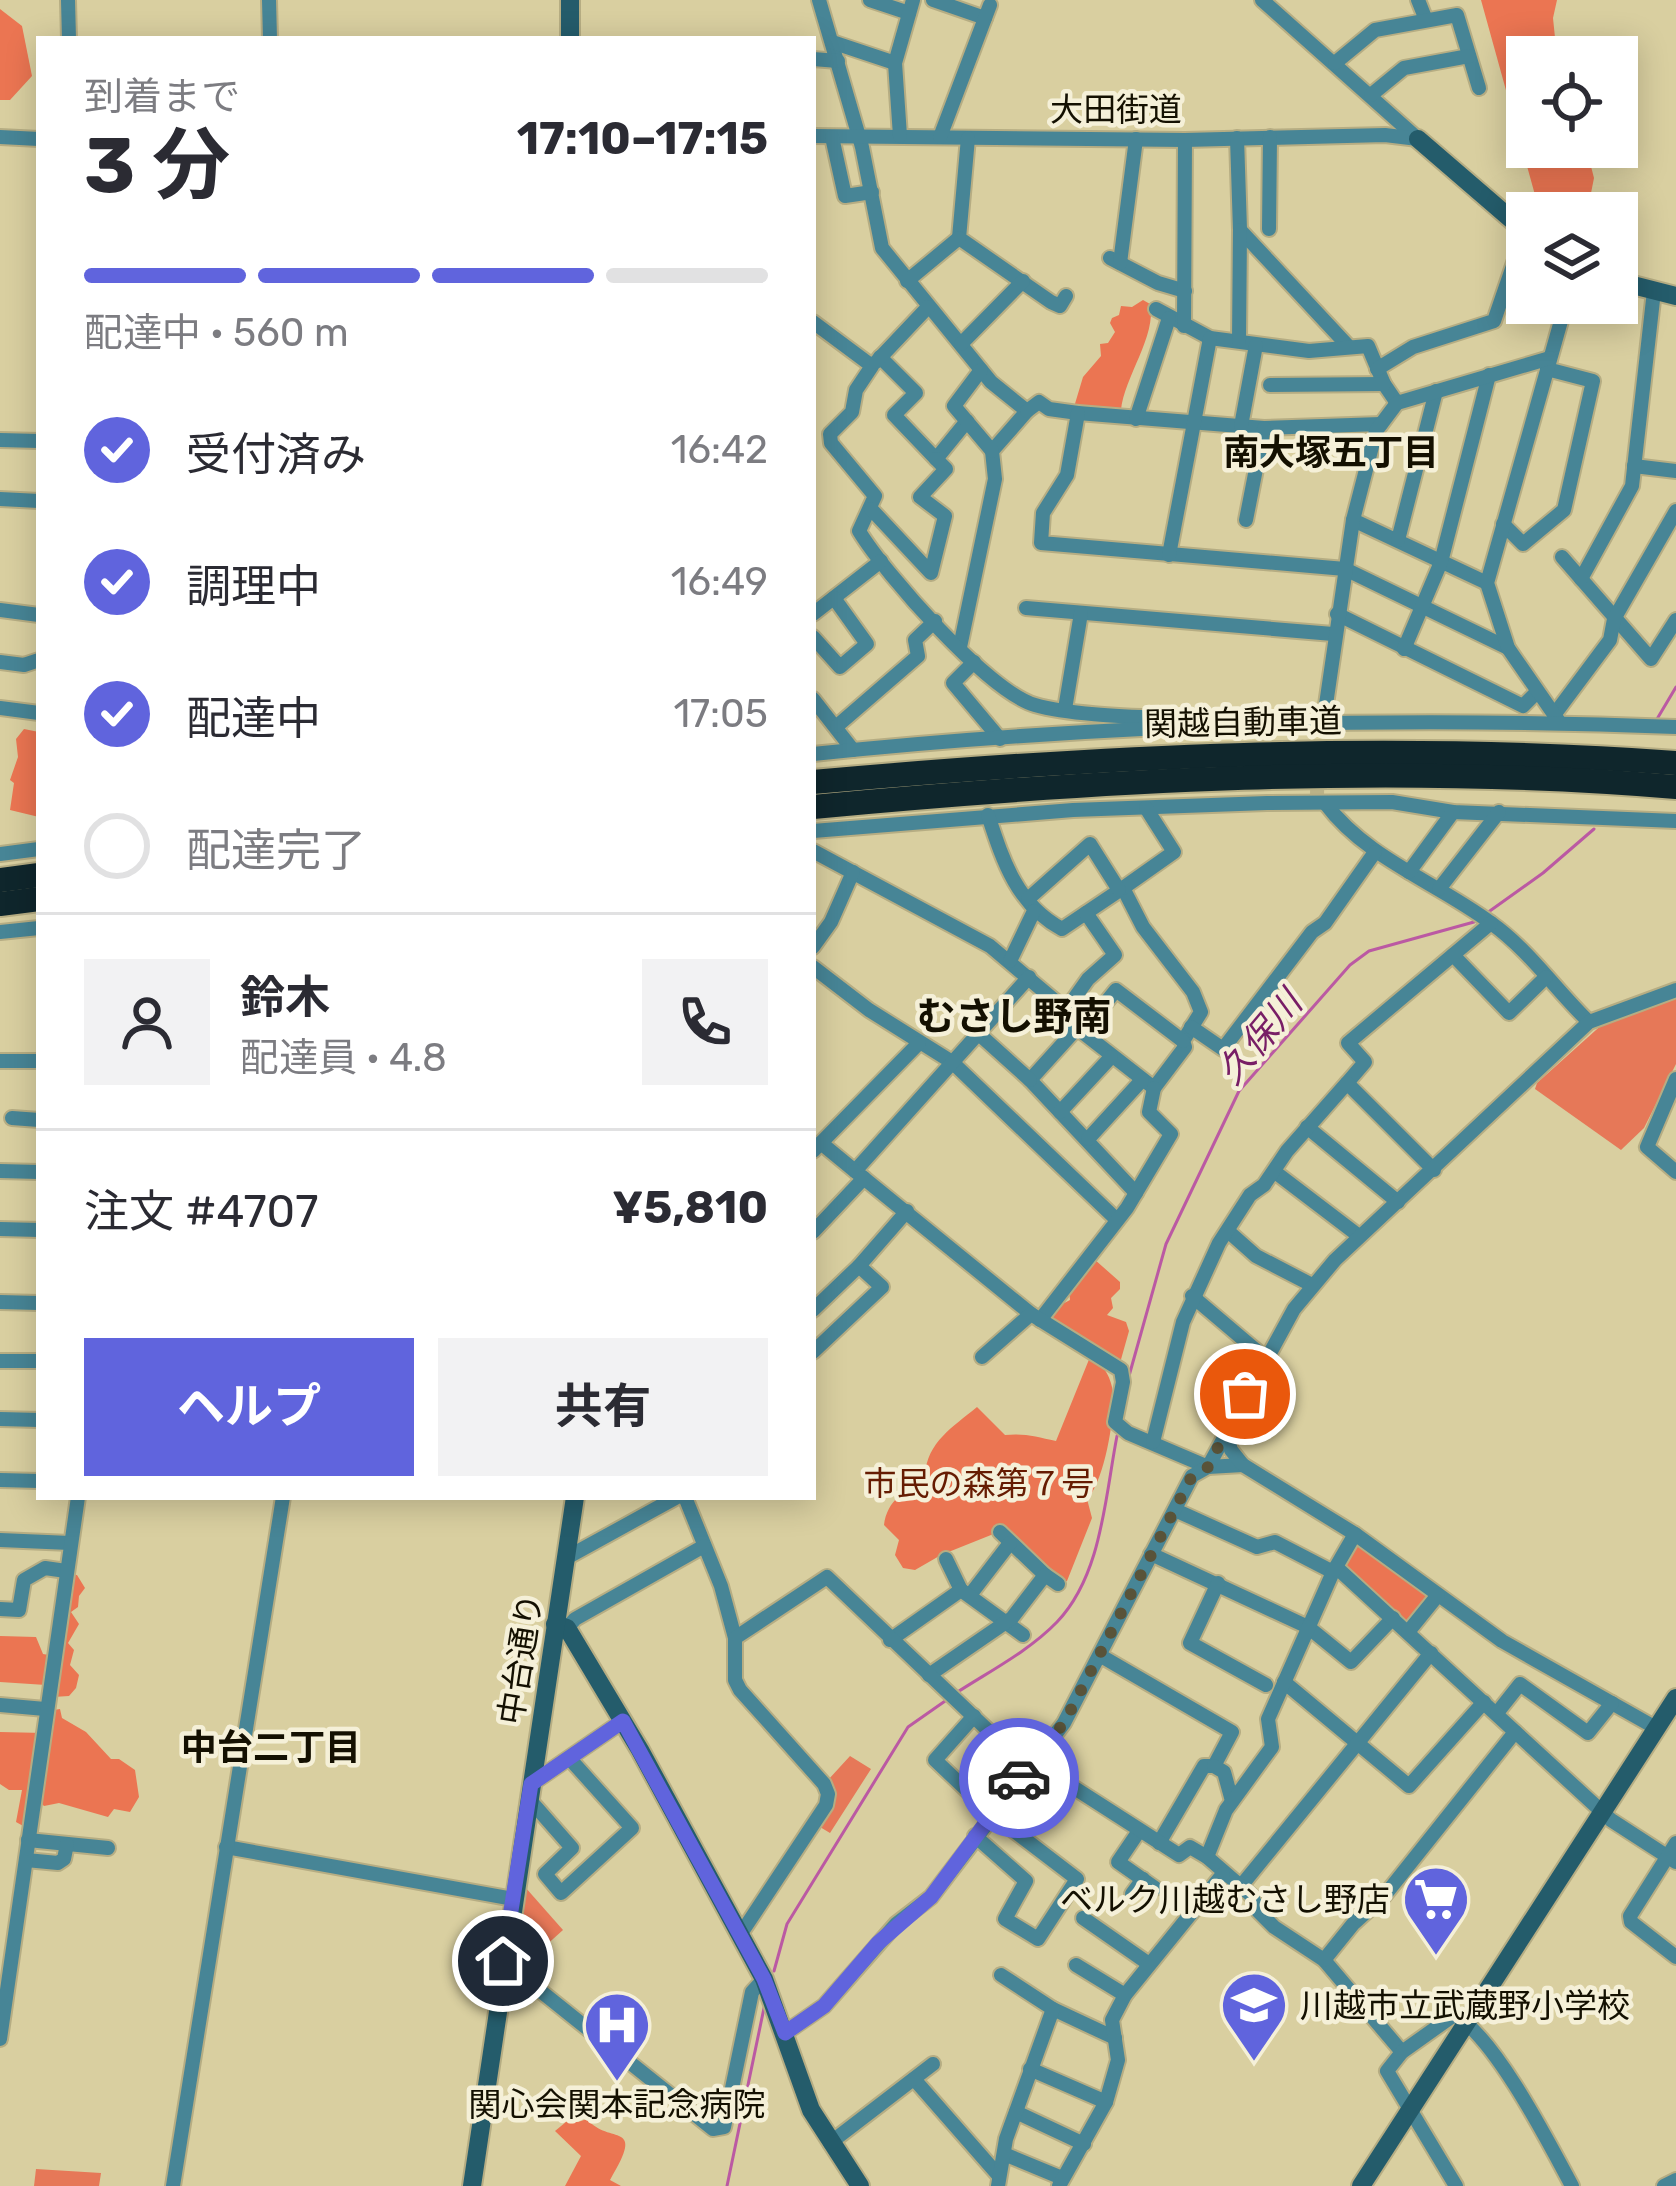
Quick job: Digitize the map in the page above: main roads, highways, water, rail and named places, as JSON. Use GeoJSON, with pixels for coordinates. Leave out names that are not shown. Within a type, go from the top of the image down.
{"type":"FeatureCollection","features":[{"type":"Feature","properties":{"kind":"highway","name":"関越自動車道"},"geometry":{"type":"LineString","coordinates":[[816,782],[1125,758],[1302,752],[1456,752],[1676,763]]}},
{"type":"Feature","properties":{"kind":"highway","name":"関越自動車道"},"geometry":{"type":"LineString","coordinates":[[816,807],[945,794],[1236,778],[1454,776],[1676,787]]}},
{"type":"Feature","properties":{"kind":"highway"},"geometry":{"type":"LineString","coordinates":[[0,880],[36,875]]}},
{"type":"Feature","properties":{"kind":"highway"},"geometry":{"type":"LineString","coordinates":[[0,904],[36,899]]}},
{"type":"Feature","properties":{"kind":"waterway","name":"久保川"},"geometry":{"type":"LineString","coordinates":[[1657,719],[1676,687]]}},
{"type":"Feature","properties":{"kind":"waterway","name":"久保川"},"geometry":{"type":"LineString","coordinates":[[1487,913],[1594,829]]}},
{"type":"Feature","properties":{"kind":"waterway","name":"久保川"},"geometry":{"type":"LineString","coordinates":[[1129,1376],[1166,1244],[1239,1091],[1350,965],[1369,951],[1474,922]]}},
{"type":"Feature","properties":{"kind":"waterway","name":"久保川"},"geometry":{"type":"LineString","coordinates":[[956,1693],[1034,1642],[1072,1603],[1093,1559],[1117,1436]]}},
{"type":"Feature","properties":{"kind":"waterway","name":"久保川"},"geometry":{"type":"LineString","coordinates":[[774,1971],[787,1924],[908,1727],[948,1699]]}},
{"type":"Feature","properties":{"kind":"waterway","name":"久保川"},"geometry":{"type":"LineString","coordinates":[[727,2186],[764,2008]]}},
{"type":"Feature","properties":{"kind":"tunnel"},"geometry":{"type":"LineString","coordinates":[[1317,797],[1318,734]]}},
{"type":"Feature","properties":{"kind":"place","name":"ベルク川越むさし野店"},"geometry":{"type":"Point","coordinates":[1436,1958]}},
{"type":"Feature","properties":{"kind":"place","name":"川越市立武蔵野小学校"},"geometry":{"type":"Point","coordinates":[1254,2064]}},
{"type":"Feature","properties":{"kind":"place","name":"関心会関本記念病院"},"geometry":{"type":"Point","coordinates":[617,2084]}},
{"type":"Feature","properties":{"kind":"district","name":"南大塚五丁目"},"geometry":{"type":"Point","coordinates":[1331,452]}},
{"type":"Feature","properties":{"kind":"district","name":"むさし野南"},"geometry":{"type":"Point","coordinates":[1014,1016]}},
{"type":"Feature","properties":{"kind":"district","name":"中台二丁目"},"geometry":{"type":"Point","coordinates":[271,1747]}},
{"type":"Feature","properties":{"kind":"park label","name":"市民の森第７号"},"geometry":{"type":"Point","coordinates":[979,1483]}}]}
